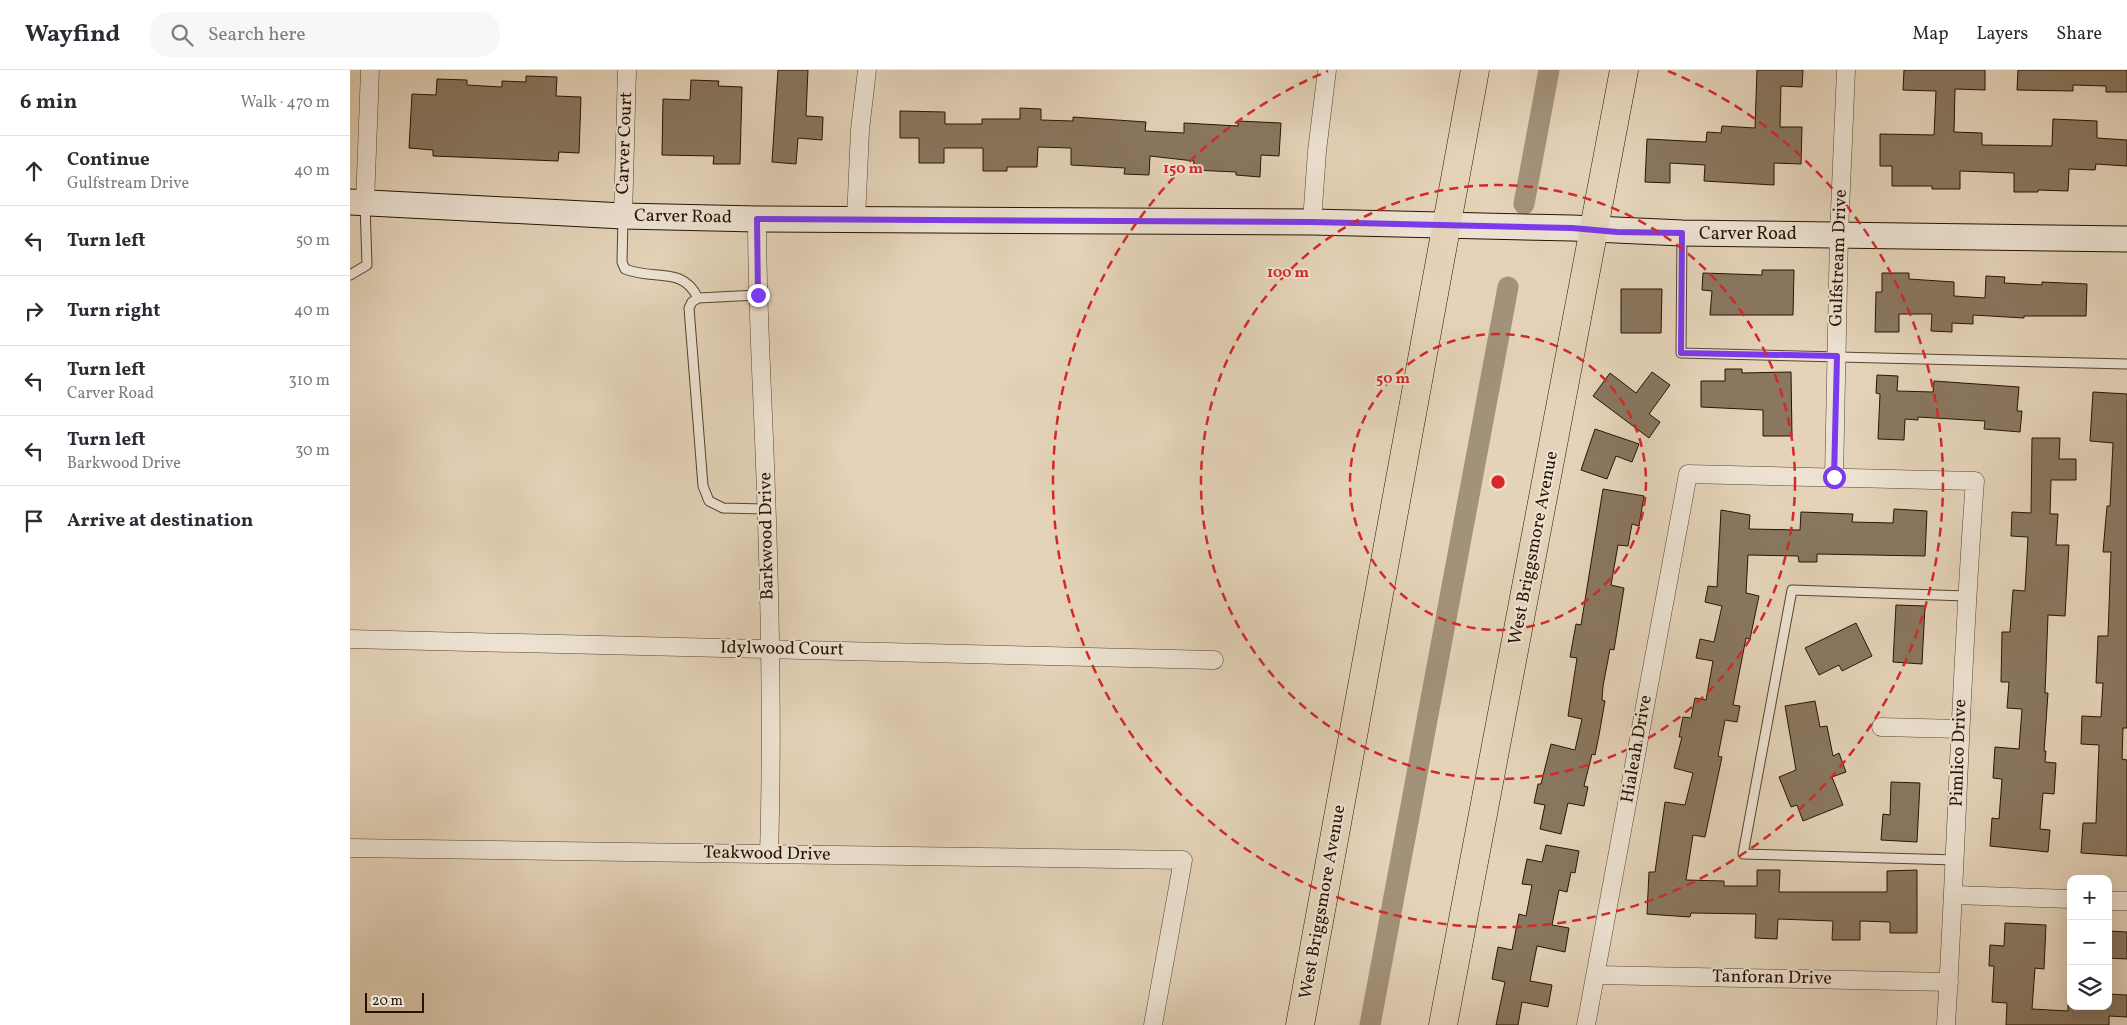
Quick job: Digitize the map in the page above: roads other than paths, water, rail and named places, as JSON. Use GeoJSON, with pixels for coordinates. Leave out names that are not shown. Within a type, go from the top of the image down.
{"type":"FeatureCollection","features":[{"type":"Feature","properties":{"kind":"main road","name":"West Briggsmore Avenue"},"geometry":{"type":"LineString","coordinates":[[1300,1025],[1475,70]]}},
{"type":"Feature","properties":{"kind":"main road","name":"West Briggsmore Avenue"},"geometry":{"type":"LineString","coordinates":[[1443,1025],[1624,70]]}},
{"type":"Feature","properties":{"kind":"street"},"geometry":{"type":"LineString","coordinates":[[358,203],[370,70]]}},
{"type":"Feature","properties":{"kind":"street","name":"Carver Court"},"geometry":{"type":"LineString","coordinates":[[623,216],[628,70]]}},
{"type":"Feature","properties":{"kind":"street"},"geometry":{"type":"LineString","coordinates":[[856,219],[860,130],[867,70]]}},
{"type":"Feature","properties":{"kind":"street"},"geometry":{"type":"LineString","coordinates":[[1312,222],[1317,151],[1327,70]]}},
{"type":"Feature","properties":{"kind":"street","name":"Gulfstream Drive"},"geometry":{"type":"LineString","coordinates":[[1834,477],[1839,234],[1846,70]]}},
{"type":"Feature","properties":{"kind":"street","name":"Carver Road"},"geometry":{"type":"LineString","coordinates":[[358,203],[623,216],[757,219],[1312,222],[1682,233],[2127,239]]}},
{"type":"Feature","properties":{"kind":"street","name":"Barkwood Drive"},"geometry":{"type":"LineString","coordinates":[[757,219],[772,748],[769,854]]}},
{"type":"Feature","properties":{"kind":"street","name":"Hialeah Drive"},"geometry":{"type":"LineString","coordinates":[[1586,1025],[1688,474],[1834,477]]}},
{"type":"Feature","properties":{"kind":"street","name":"Pimlico Drive"},"geometry":{"type":"LineString","coordinates":[[1834,477],[1975,481],[1966,596],[1956,860],[1946,1025]]}},
{"type":"Feature","properties":{"kind":"street","name":"Idylwood Court"},"geometry":{"type":"LineString","coordinates":[[350,639],[1214,660]]}},
{"type":"Feature","properties":{"kind":"street"},"geometry":{"type":"LineString","coordinates":[[1882,727],[1960,729]]}},
{"type":"Feature","properties":{"kind":"street","name":"Teakwood Drive"},"geometry":{"type":"LineString","coordinates":[[350,848],[1183,860],[1153,1025]]}},
{"type":"Feature","properties":{"kind":"street"},"geometry":{"type":"LineString","coordinates":[[1954,895],[2067,899]]}},
{"type":"Feature","properties":{"kind":"street"},"geometry":{"type":"LineString","coordinates":[[2112,901],[2127,901]]}},
{"type":"Feature","properties":{"kind":"street","name":"Tanforan Drive"},"geometry":{"type":"LineString","coordinates":[[1596,975],[1949,982]]}},
{"type":"Feature","properties":{"kind":"lane"},"geometry":{"type":"LineString","coordinates":[[350,275],[367,264],[358,203]]}},
{"type":"Feature","properties":{"kind":"lane"},"geometry":{"type":"LineString","coordinates":[[623,216],[622,262],[626,269],[633,272],[673,276],[683,280],[693,287],[698,298]]}},
{"type":"Feature","properties":{"kind":"lane"},"geometry":{"type":"LineString","coordinates":[[1682,233],[1681,353],[2127,364]]}},
{"type":"Feature","properties":{"kind":"lane"},"geometry":{"type":"LineString","coordinates":[[758,295],[698,298],[692,302],[689,308],[702,486],[709,501],[723,508],[766,510]]}},
{"type":"Feature","properties":{"kind":"lane"},"geometry":{"type":"LineString","coordinates":[[1956,860],[1743,854],[1792,590],[1966,596]]}},
{"type":"Feature","properties":{"kind":"waterway"},"geometry":{"type":"LineString","coordinates":[[1524,204],[1549,70]]}},
{"type":"Feature","properties":{"kind":"waterway"},"geometry":{"type":"LineString","coordinates":[[1370,1025],[1508,287]]}}]}
